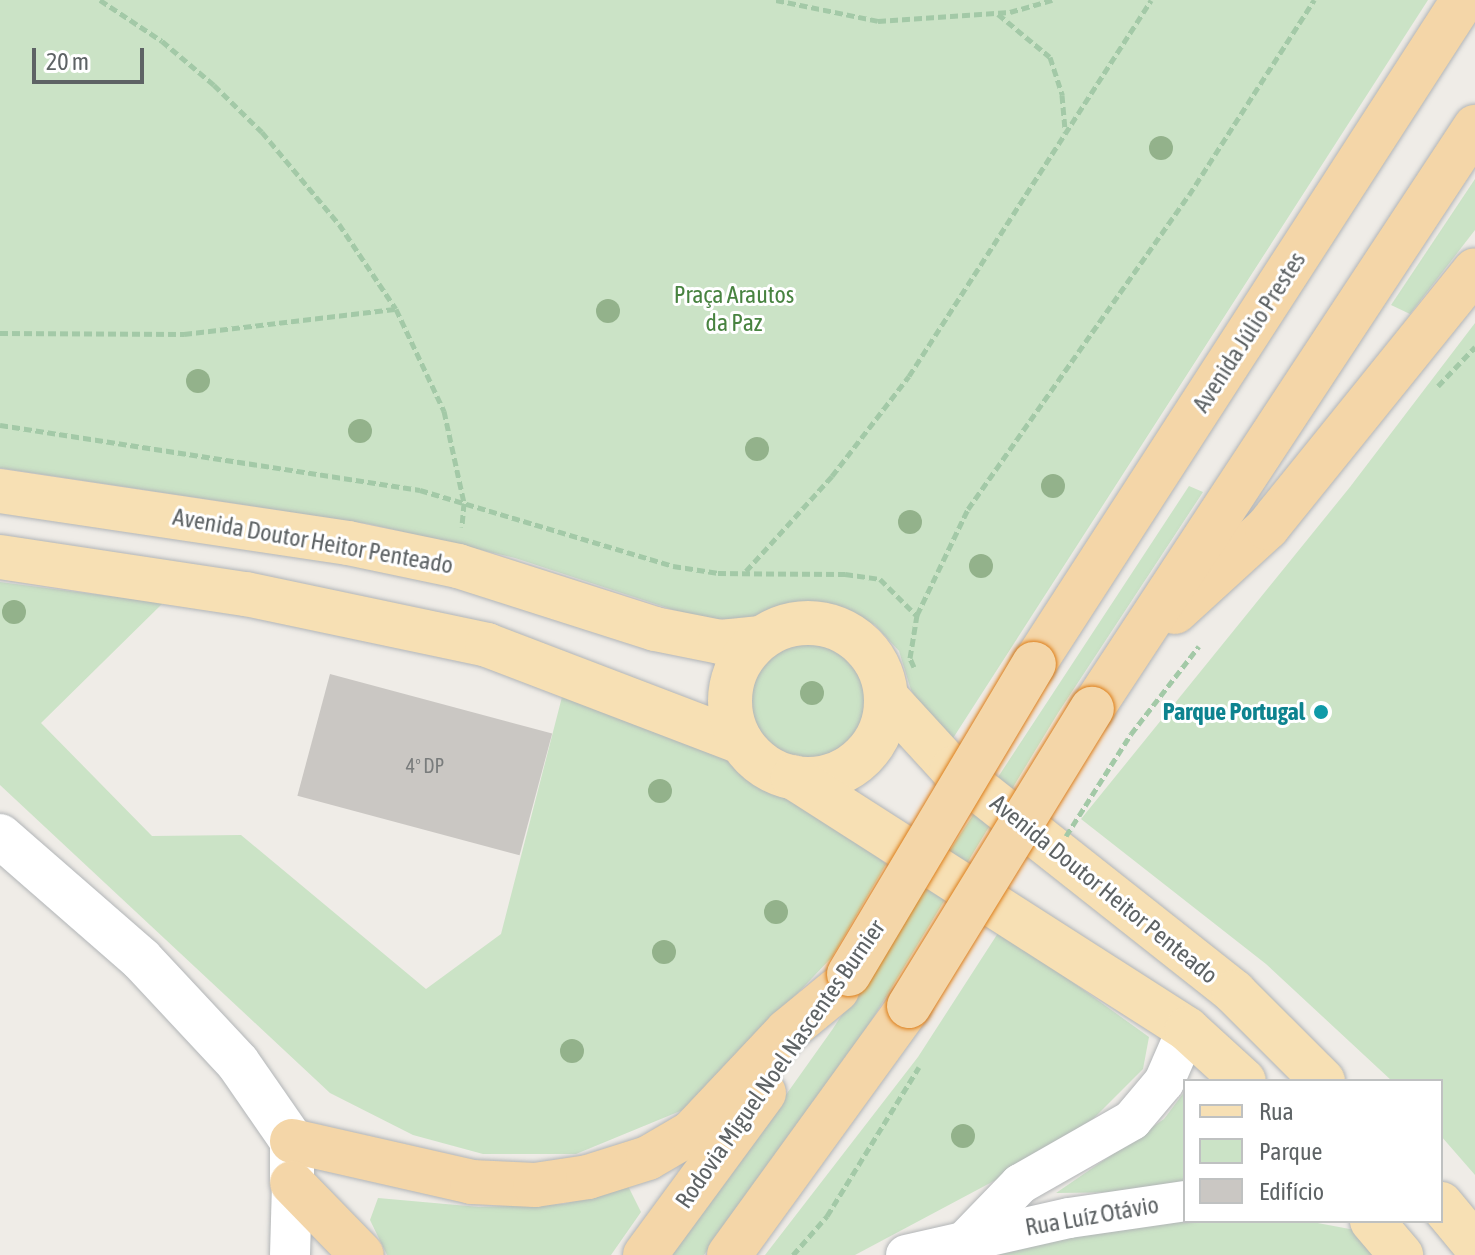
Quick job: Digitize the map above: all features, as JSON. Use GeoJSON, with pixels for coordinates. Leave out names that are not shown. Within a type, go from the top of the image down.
{"type":"FeatureCollection","features":[{"type":"Feature","properties":{"kind":"highway","name":"Avenida Júlio Prestes"},"geometry":{"type":"LineString","coordinates":[[1034,664],[1463,0]]}},
{"type":"Feature","properties":{"kind":"highway"},"geometry":{"type":"LineString","coordinates":[[729,1255],[909,1006],[1092,709],[1475,127]]}},
{"type":"Feature","properties":{"kind":"highway"},"geometry":{"type":"LineString","coordinates":[[1128,654],[1267,528],[1475,270]]}},
{"type":"Feature","properties":{"kind":"highway","name":"Rodovia Miguel Noel Nascentes Burnier"},"geometry":{"type":"LineString","coordinates":[[645,1255],[843,982],[1034,664]]}},
{"type":"Feature","properties":{"kind":"highway"},"geometry":{"type":"LineString","coordinates":[[292,1162],[472,1182],[535,1185],[588,1177],[648,1158],[691,1133],[787,1031],[843,982]]}},
{"type":"Feature","properties":{"kind":"highway"},"geometry":{"type":"LineString","coordinates":[[292,1162],[362,1255]]}},
{"type":"Feature","properties":{"kind":"main road","name":"Avenida Doutor Heitor Penteado"},"geometry":{"type":"LineString","coordinates":[[0,491],[348,543],[458,566],[655,629],[720,642],[761,638]]}},
{"type":"Feature","properties":{"kind":"main road"},"geometry":{"type":"LineString","coordinates":[[0,557],[246,594],[487,645],[741,742]]}},
{"type":"Feature","properties":{"kind":"main road"},"geometry":{"type":"LineString","coordinates":[[793,777],[829,777],[853,765],[872,747],[903,689],[870,653],[830,626],[806,623],[761,638],[734,675],[731,709],[741,742],[756,760],[793,777],[1187,1029],[1242,1079]]}},
{"type":"Feature","properties":{"kind":"main road","name":"Avenida Doutor Heitor Penteado"},"geometry":{"type":"LineString","coordinates":[[903,689],[952,769],[1234,992],[1321,1079]]}},
{"type":"Feature","properties":{"kind":"main road"},"geometry":{"type":"LineString","coordinates":[[0,836],[141,959],[238,1063],[292,1162]]}},
{"type":"Feature","properties":{"kind":"main road"},"geometry":{"type":"LineString","coordinates":[[1443,1206],[1475,1245]]}},
{"type":"Feature","properties":{"kind":"main road"},"geometry":{"type":"LineString","coordinates":[[1374,1223],[1401,1255]]}},
{"type":"Feature","properties":{"kind":"street"},"geometry":{"type":"LineString","coordinates":[[966,1240],[1020,1184],[1132,1120],[1164,1082],[1187,1029]]}},
{"type":"Feature","properties":{"kind":"street"},"geometry":{"type":"LineString","coordinates":[[290,1255],[292,1162]]}},
{"type":"Feature","properties":{"kind":"street","name":"Rua Luíz Otávio"},"geometry":{"type":"LineString","coordinates":[[906,1255],[966,1240],[1183,1201]]}},
{"type":"Feature","properties":{"kind":"path"},"geometry":{"type":"LineString","coordinates":[[100,0],[162,41],[262,132],[339,224],[396,309],[444,411],[464,503],[458,566]]}},
{"type":"Feature","properties":{"kind":"path"},"geometry":{"type":"LineString","coordinates":[[776,0],[878,21],[996,13],[1052,0]]}},
{"type":"Feature","properties":{"kind":"path"},"geometry":{"type":"LineString","coordinates":[[745,572],[832,476],[909,376],[1151,0]]}},
{"type":"Feature","properties":{"kind":"path"},"geometry":{"type":"LineString","coordinates":[[903,689],[917,615],[968,509],[1189,195],[1314,0]]}},
{"type":"Feature","properties":{"kind":"path"},"geometry":{"type":"LineString","coordinates":[[996,13],[1050,57],[1062,95],[1065,134]]}},
{"type":"Feature","properties":{"kind":"path"},"geometry":{"type":"LineString","coordinates":[[0,333],[184,334],[396,309]]}},
{"type":"Feature","properties":{"kind":"path"},"geometry":{"type":"LineString","coordinates":[[0,425],[307,470],[464,503],[673,566],[880,579],[917,615]]}},
{"type":"Feature","properties":{"kind":"path"},"geometry":{"type":"LineString","coordinates":[[793,1255],[827,1216],[928,1053]]}},
{"type":"Feature","properties":{"kind":"green space","name":"Praça Arautos da Paz"},"geometry":{"type":"Polygon","coordinates":[[[0,0],[1428,0],[948,746],[911,690],[899,651],[875,625],[839,608],[752,620],[701,619],[515,558],[369,524],[0,468],[0,0]]]}},
{"type":"Feature","properties":{"kind":"green space"},"geometry":{"type":"Polygon","coordinates":[[[1475,179],[1475,230],[1410,314],[1391,305],[1475,179]]]}},
{"type":"Feature","properties":{"kind":"green space","name":"Parque Portugal"},"geometry":{"type":"Polygon","coordinates":[[[1475,323],[1475,1175],[1443,1138],[1443,1079],[1390,1079],[1266,964],[1081,819],[1350,487],[1475,323]]]}},
{"type":"Feature","properties":{"kind":"green space"},"geometry":{"type":"Polygon","coordinates":[[[1189,486],[1203,492],[1058,713],[861,1038],[704,1255],[672,1255],[832,1030],[1189,486]]]}},
{"type":"Feature","properties":{"kind":"green space"},"geometry":{"type":"Polygon","coordinates":[[[0,582],[163,603],[41,723],[152,836],[241,835],[426,989],[501,934],[563,693],[703,743],[767,776],[823,808],[886,864],[832,957],[690,1107],[576,1154],[483,1154],[413,1135],[330,1093],[0,785],[0,582]]]}},
{"type":"Feature","properties":{"kind":"green space"},"geometry":{"type":"Polygon","coordinates":[[[808,633],[834,638],[857,653],[872,676],[877,702],[872,728],[857,751],[834,766],[808,771],[782,766],[759,751],[744,728],[739,702],[744,676],[759,653],[782,638],[808,633]]]}},
{"type":"Feature","properties":{"kind":"green space"},"geometry":{"type":"Polygon","coordinates":[[[1000,930],[1149,1037],[1143,1069],[1093,1119],[1007,1174],[855,1255],[765,1255],[918,1057],[1000,930]]]}},
{"type":"Feature","properties":{"kind":"green space"},"geometry":{"type":"Polygon","coordinates":[[[1183,1094],[1183,1183],[1132,1192],[1056,1193],[1164,1119],[1183,1094]]]}},
{"type":"Feature","properties":{"kind":"green space"},"geometry":{"type":"Polygon","coordinates":[[[628,1186],[641,1212],[611,1255],[387,1255],[370,1220],[378,1198],[479,1207],[564,1204],[628,1186]]]}},
{"type":"Feature","properties":{"kind":"green space"},"geometry":{"type":"Polygon","coordinates":[[[1139,1221],[1183,1221],[1318,1223],[1355,1230],[1377,1255],[983,1255],[1139,1221]]]}},
{"type":"Feature","properties":{"kind":"building"},"geometry":{"type":"Polygon","coordinates":[[[330,674],[552,734],[520,855],[297,796],[330,674]]]}},
{"type":"Feature","properties":{"kind":"place","name":"Parque Portugal"},"geometry":{"type":"Point","coordinates":[1321,712]}}]}
